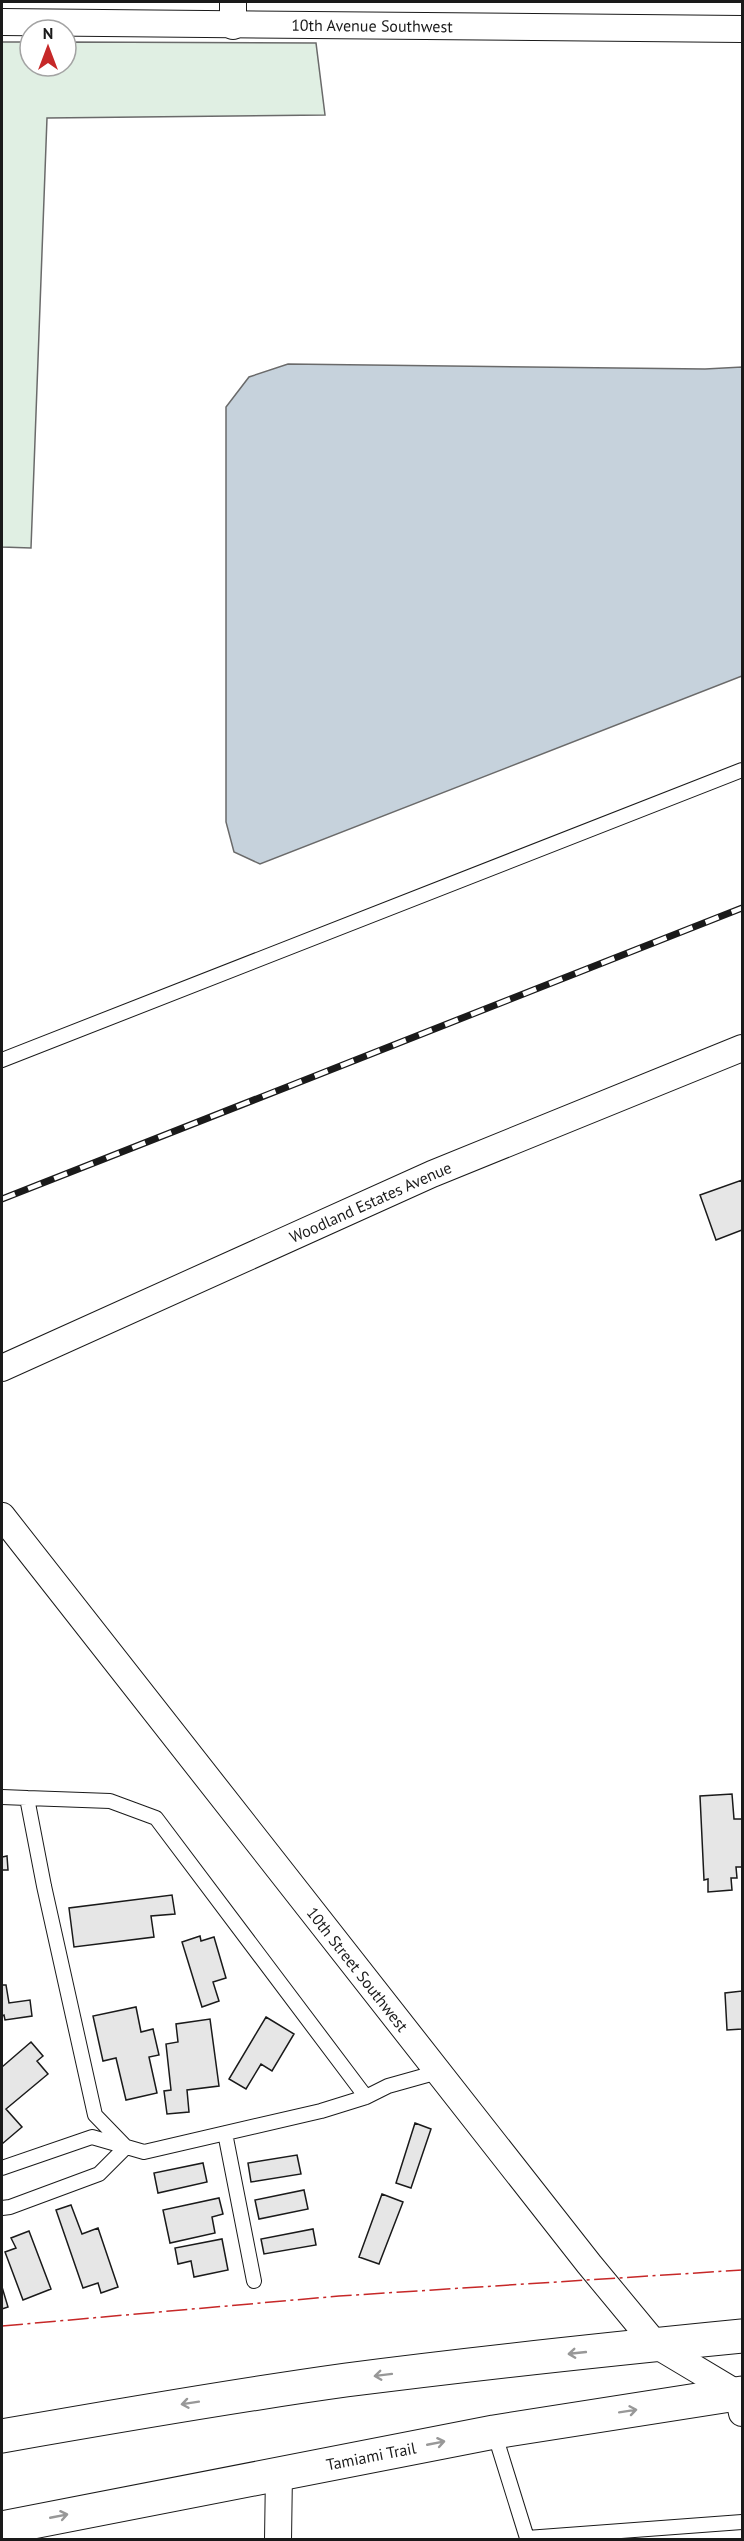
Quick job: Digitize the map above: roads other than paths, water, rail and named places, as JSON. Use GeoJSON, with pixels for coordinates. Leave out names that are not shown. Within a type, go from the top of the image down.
{"type":"FeatureCollection","features":[{"type":"Feature","properties":{"kind":"main road"},"geometry":{"type":"LineString","coordinates":[[2,2436],[191,2403],[344,2380],[742,2336]]}},
{"type":"Feature","properties":{"kind":"main road","name":"Tamiami Trail"},"geometry":{"type":"LineString","coordinates":[[2,2528],[279,2472],[494,2432],[741,2400]]}},
{"type":"Feature","properties":{"kind":"street","name":"10th Avenue Southwest"},"geometry":{"type":"LineString","coordinates":[[2,22],[233,14],[742,29]]}},
{"type":"Feature","properties":{"kind":"street","name":"Woodland Estates Avenue"},"geometry":{"type":"LineString","coordinates":[[2,1368],[432,1174],[742,1048]]}},
{"type":"Feature","properties":{"kind":"street","name":"10th Street Southwest"},"geometry":{"type":"LineString","coordinates":[[2,1516],[438,2072],[656,2345],[741,2400]]}},
{"type":"Feature","properties":{"kind":"street"},"geometry":{"type":"LineString","coordinates":[[278,2540],[279,2472]]}},
{"type":"Feature","properties":{"kind":"lane"},"geometry":{"type":"LineString","coordinates":[[2,1060],[742,770]]}},
{"type":"Feature","properties":{"kind":"lane"},"geometry":{"type":"LineString","coordinates":[[2,1797],[110,1801],[156,1818],[366,2097]]}},
{"type":"Feature","properties":{"kind":"lane"},"geometry":{"type":"LineString","coordinates":[[27,1798],[44,1886],[95,2115],[126,2146]]}},
{"type":"Feature","properties":{"kind":"lane"},"geometry":{"type":"LineString","coordinates":[[2,2168],[92,2137],[144,2152],[321,2111],[366,2097],[388,2085],[438,2072]]}},
{"type":"Feature","properties":{"kind":"lane"},"geometry":{"type":"LineString","coordinates":[[225,2133],[254,2281]]}},
{"type":"Feature","properties":{"kind":"lane"},"geometry":{"type":"LineString","coordinates":[[2,2208],[99,2174],[126,2146]]}},
{"type":"Feature","properties":{"kind":"lane"},"geometry":{"type":"LineString","coordinates":[[494,2432],[522,2539],[742,2522]]}},
{"type":"Feature","properties":{"kind":"railway"},"geometry":{"type":"LineString","coordinates":[[2,1199],[742,908]]}}]}
